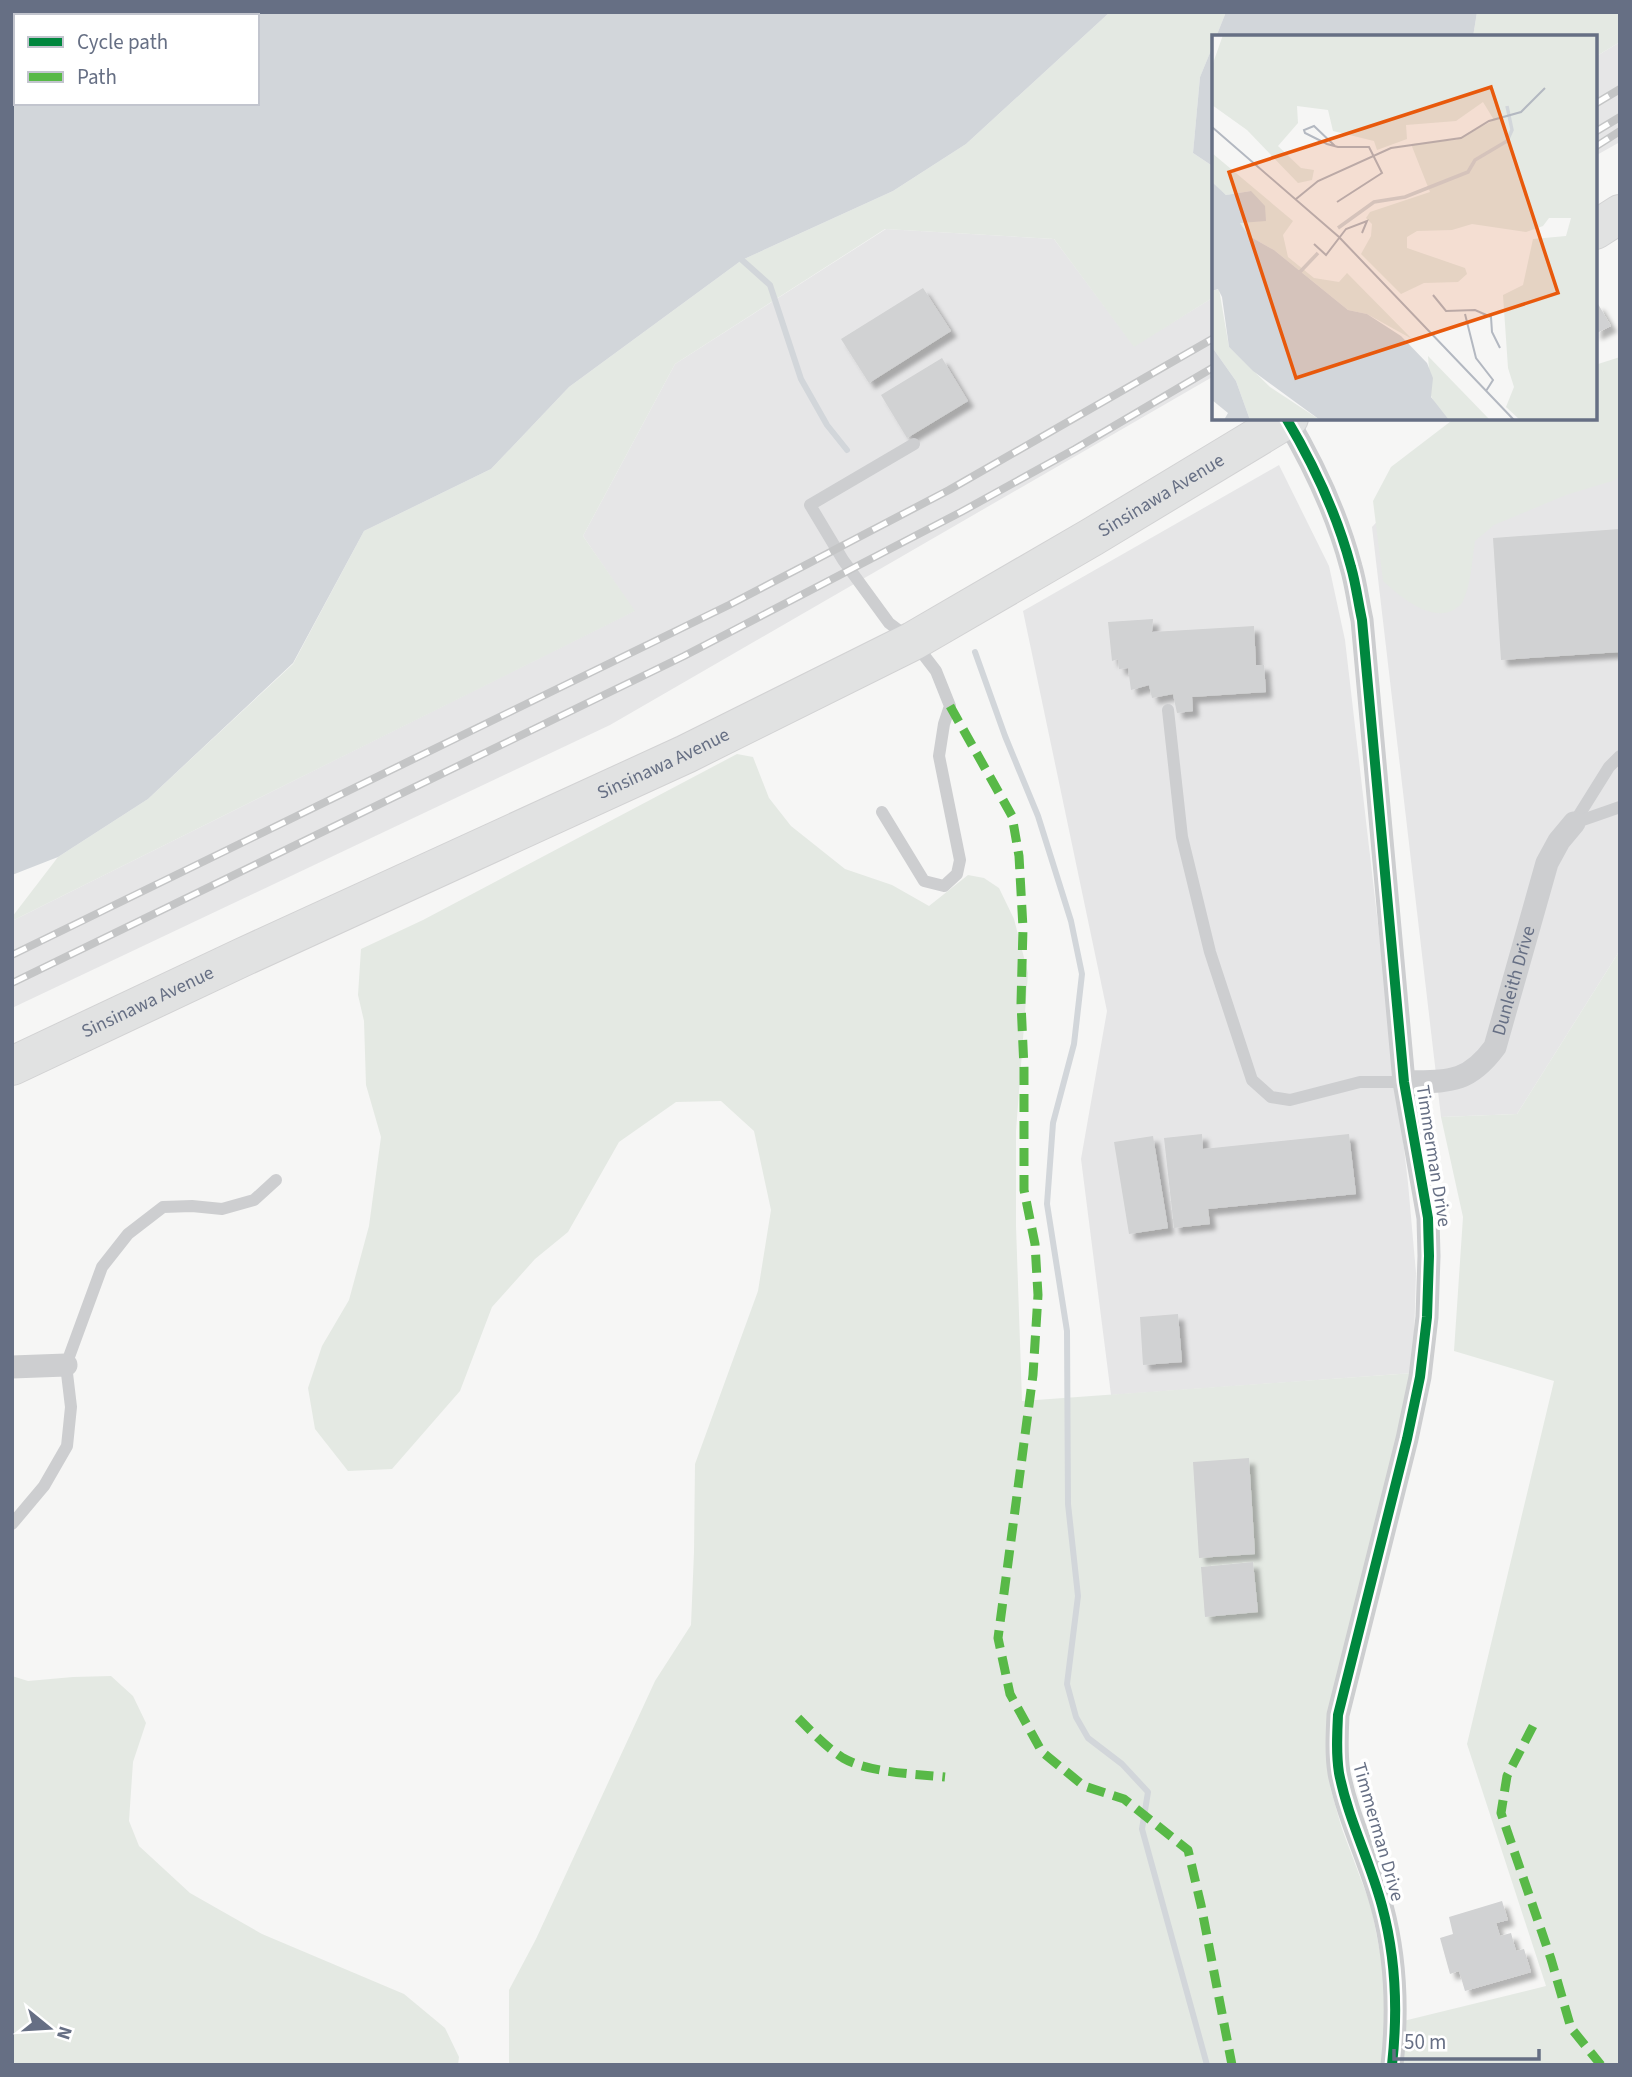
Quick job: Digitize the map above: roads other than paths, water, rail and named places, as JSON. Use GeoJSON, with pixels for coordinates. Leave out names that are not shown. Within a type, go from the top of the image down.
{"type":"FeatureCollection","features":[{"type":"Feature","properties":{"kind":"highway"},"geometry":{"type":"LineString","coordinates":[[1597,199],[1620,185]]}},
{"type":"Feature","properties":{"kind":"highway"},"geometry":{"type":"LineString","coordinates":[[1597,229],[1620,214]]}},
{"type":"Feature","properties":{"kind":"highway","name":"Sinsinawa Avenue"},"geometry":{"type":"LineString","coordinates":[[12,1039],[674,732],[771,684],[901,632],[967,581],[1081,516],[1239,420]]}},
{"type":"Feature","properties":{"kind":"highway","name":"Sinsinawa Avenue"},"geometry":{"type":"LineString","coordinates":[[12,1066],[255,951],[686,754],[901,632],[1122,519],[1285,420]]}},
{"type":"Feature","properties":{"kind":"street","name":"Timmerman Drive"},"geometry":{"type":"LineString","coordinates":[[1288,420],[1322,484],[1338,524],[1352,568],[1362,620],[1404,1082],[1428,1218],[1427,1317],[1420,1377],[1338,1715],[1336,1746],[1340,1774],[1382,1905],[1390,1944],[1395,1986],[1392,2065]]}},
{"type":"Feature","properties":{"kind":"street","name":"Dunleith Drive"},"geometry":{"type":"LineString","coordinates":[[1404,1082],[1455,1080],[1485,1061],[1495,1047],[1547,863],[1559,841],[1574,823]]}},
{"type":"Feature","properties":{"kind":"street"},"geometry":{"type":"LineString","coordinates":[[12,1367],[66,1365]]}},
{"type":"Feature","properties":{"kind":"lane"},"geometry":{"type":"LineString","coordinates":[[882,813],[924,881],[944,886],[957,874],[960,860],[939,756],[950,706],[936,671],[843,561],[810,505],[915,444]]}},
{"type":"Feature","properties":{"kind":"lane"},"geometry":{"type":"LineString","coordinates":[[1168,710],[1182,836],[1210,952],[1252,1080],[1271,1097],[1290,1100],[1360,1082],[1404,1082]]}},
{"type":"Feature","properties":{"kind":"lane"},"geometry":{"type":"LineString","coordinates":[[1574,823],[1609,767],[1620,756]]}},
{"type":"Feature","properties":{"kind":"lane"},"geometry":{"type":"LineString","coordinates":[[1574,823],[1620,807]]}},
{"type":"Feature","properties":{"kind":"lane"},"geometry":{"type":"LineString","coordinates":[[12,1524],[44,1486],[67,1446],[71,1407],[66,1365],[102,1267],[128,1234],[163,1207],[222,1209],[254,1200],[276,1180]]}},
{"type":"Feature","properties":{"kind":"waterway"},"geometry":{"type":"LineString","coordinates":[[742,260],[770,285],[801,379],[827,425],[847,450]]}},
{"type":"Feature","properties":{"kind":"waterway"},"geometry":{"type":"LineString","coordinates":[[975,652],[1005,736],[1038,816],[1071,921],[1082,974],[1074,1044],[1053,1123],[1047,1204],[1067,1331],[1068,1504],[1078,1596],[1067,1684],[1076,1717],[1088,1738],[1122,1764],[1148,1792],[1142,1829],[1207,2065]]}},
{"type":"Feature","properties":{"kind":"railway"},"geometry":{"type":"LineString","coordinates":[[1597,103],[1620,89]]}},
{"type":"Feature","properties":{"kind":"railway"},"geometry":{"type":"LineString","coordinates":[[1597,131],[1620,117]]}},
{"type":"Feature","properties":{"kind":"railway"},"geometry":{"type":"LineString","coordinates":[[1597,146],[1620,131]]}},
{"type":"Feature","properties":{"kind":"railway"},"geometry":{"type":"LineString","coordinates":[[12,955],[729,605],[949,490],[1212,339]]}},
{"type":"Feature","properties":{"kind":"railway"},"geometry":{"type":"LineString","coordinates":[[12,983],[684,656],[961,512],[1212,368]]}}]}
